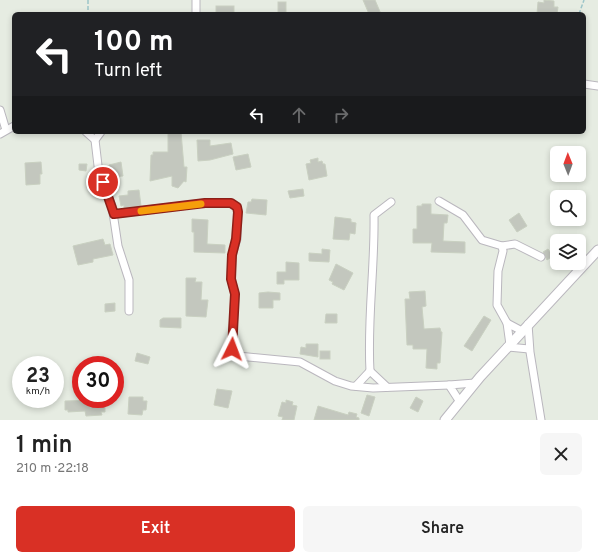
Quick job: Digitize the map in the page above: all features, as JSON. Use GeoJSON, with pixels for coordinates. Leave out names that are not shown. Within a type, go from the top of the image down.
{"type":"FeatureCollection","features":[{"type":"Feature","properties":{"kind":"street"},"geometry":{"type":"LineString","coordinates":[[196,0],[196,12]]}},
{"type":"Feature","properties":{"kind":"street"},"geometry":{"type":"LineString","coordinates":[[586,84],[598,86]]}},
{"type":"Feature","properties":{"kind":"street"},"geometry":{"type":"LineString","coordinates":[[0,110],[6,130]]}},
{"type":"Feature","properties":{"kind":"street"},"geometry":{"type":"LineString","coordinates":[[0,134],[12,127]]}},
{"type":"Feature","properties":{"kind":"street"},"geometry":{"type":"LineString","coordinates":[[88,134],[95,140],[99,174],[114,214],[118,246],[129,280],[129,311]]}},
{"type":"Feature","properties":{"kind":"street"},"geometry":{"type":"LineString","coordinates":[[95,140],[100,134]]}},
{"type":"Feature","properties":{"kind":"street"},"geometry":{"type":"LineString","coordinates":[[439,201],[463,215],[482,240],[502,246],[515,244],[541,257]]}},
{"type":"Feature","properties":{"kind":"street"},"geometry":{"type":"LineString","coordinates":[[387,387],[370,370],[369,342],[375,256],[374,215],[391,202]]}},
{"type":"Feature","properties":{"kind":"street"},"geometry":{"type":"LineString","coordinates":[[114,214],[205,203],[231,203],[237,207],[236,239],[232,255],[231,279],[235,294],[232,349],[238,356],[300,362],[335,381],[356,386],[387,387],[476,383]]}},
{"type":"Feature","properties":{"kind":"street"},"geometry":{"type":"LineString","coordinates":[[502,246],[503,251],[498,271],[497,305],[507,323],[508,346]]}},
{"type":"Feature","properties":{"kind":"street"},"geometry":{"type":"LineString","coordinates":[[445,420],[525,327],[598,250]]}},
{"type":"Feature","properties":{"kind":"street"},"geometry":{"type":"LineString","coordinates":[[507,323],[525,327]]}},
{"type":"Feature","properties":{"kind":"street"},"geometry":{"type":"LineString","coordinates":[[525,327],[541,420]]}},
{"type":"Feature","properties":{"kind":"street"},"geometry":{"type":"LineString","coordinates":[[508,346],[530,349]]}},
{"type":"Feature","properties":{"kind":"street"},"geometry":{"type":"LineString","coordinates":[[356,386],[370,370]]}},
{"type":"Feature","properties":{"kind":"street"},"geometry":{"type":"LineString","coordinates":[[449,384],[460,402]]}},
{"type":"Feature","properties":{"kind":"path"},"geometry":{"type":"LineString","coordinates":[[88,0],[88,12]]}},
{"type":"Feature","properties":{"kind":"path"},"geometry":{"type":"LineString","coordinates":[[580,12],[584,0]]}},
{"type":"Feature","properties":{"kind":"building"},"geometry":{"type":"Polygon","coordinates":[[[363,0],[375,0],[380,12],[368,12],[363,0]]]}},
{"type":"Feature","properties":{"kind":"building"},"geometry":{"type":"Polygon","coordinates":[[[544,0],[554,1],[554,7],[558,7],[557,12],[537,12],[538,2],[544,3],[544,0]]]}},
{"type":"Feature","properties":{"kind":"building"},"geometry":{"type":"Polygon","coordinates":[[[278,2],[286,2],[286,12],[278,12],[278,2]]]}},
{"type":"Feature","properties":{"kind":"building"},"geometry":{"type":"Polygon","coordinates":[[[216,6],[234,6],[234,12],[216,12],[216,6]]]}},
{"type":"Feature","properties":{"kind":"building"},"geometry":{"type":"Polygon","coordinates":[[[168,134],[181,134],[184,167],[187,167],[186,182],[184,181],[178,188],[172,186],[172,176],[150,181],[151,155],[153,155],[153,152],[168,152],[168,134]]]}},
{"type":"Feature","properties":{"kind":"building"},"geometry":{"type":"Polygon","coordinates":[[[197,140],[210,140],[210,146],[231,143],[233,154],[210,160],[198,161],[197,140]]]}},
{"type":"Feature","properties":{"kind":"building"},"geometry":{"type":"Polygon","coordinates":[[[248,154],[251,167],[236,170],[233,157],[248,154]]]}},
{"type":"Feature","properties":{"kind":"building"},"geometry":{"type":"Polygon","coordinates":[[[318,158],[318,162],[322,161],[323,164],[325,164],[327,176],[309,180],[306,164],[311,163],[310,160],[318,158]]]}},
{"type":"Feature","properties":{"kind":"building"},"geometry":{"type":"Polygon","coordinates":[[[41,162],[42,174],[40,174],[40,184],[26,185],[25,163],[41,162]]]}},
{"type":"Feature","properties":{"kind":"building"},"geometry":{"type":"Polygon","coordinates":[[[121,162],[123,176],[111,177],[109,165],[121,162]]]}},
{"type":"Feature","properties":{"kind":"building"},"geometry":{"type":"Polygon","coordinates":[[[79,164],[87,164],[86,171],[79,170],[79,164]]]}},
{"type":"Feature","properties":{"kind":"building"},"geometry":{"type":"Polygon","coordinates":[[[303,189],[304,196],[290,198],[288,191],[303,189]]]}},
{"type":"Feature","properties":{"kind":"building"},"geometry":{"type":"Polygon","coordinates":[[[139,190],[141,206],[124,208],[124,205],[121,206],[119,196],[128,195],[128,191],[139,190]]]}},
{"type":"Feature","properties":{"kind":"building"},"geometry":{"type":"Polygon","coordinates":[[[252,199],[267,200],[266,215],[246,213],[248,202],[251,202],[252,199]]]}},
{"type":"Feature","properties":{"kind":"building"},"geometry":{"type":"Polygon","coordinates":[[[422,204],[431,204],[431,214],[448,215],[447,223],[444,223],[443,241],[465,242],[465,253],[431,252],[432,243],[413,243],[413,229],[417,229],[417,206],[422,206],[422,204]]]}},
{"type":"Feature","properties":{"kind":"building"},"geometry":{"type":"Polygon","coordinates":[[[519,213],[527,226],[517,232],[509,220],[519,213]]]}},
{"type":"Feature","properties":{"kind":"building"},"geometry":{"type":"Polygon","coordinates":[[[335,217],[351,219],[351,222],[356,223],[355,234],[350,233],[349,240],[333,239],[335,217]]]}},
{"type":"Feature","properties":{"kind":"building"},"geometry":{"type":"Polygon","coordinates":[[[192,219],[208,220],[207,244],[225,245],[225,253],[194,252],[194,232],[192,232],[192,219]]]}},
{"type":"Feature","properties":{"kind":"building"},"geometry":{"type":"Polygon","coordinates":[[[103,239],[105,245],[110,244],[113,255],[93,259],[93,262],[78,265],[73,246],[103,239]]]}},
{"type":"Feature","properties":{"kind":"building"},"geometry":{"type":"Polygon","coordinates":[[[322,249],[330,250],[329,262],[309,261],[309,253],[322,254],[322,249]]]}},
{"type":"Feature","properties":{"kind":"building"},"geometry":{"type":"Polygon","coordinates":[[[548,249],[550,252],[550,258],[547,260],[543,252],[548,249]]]}},
{"type":"Feature","properties":{"kind":"building"},"geometry":{"type":"Polygon","coordinates":[[[286,262],[299,263],[299,280],[284,280],[284,284],[277,284],[277,272],[286,272],[286,262]]]}},
{"type":"Feature","properties":{"kind":"building"},"geometry":{"type":"Polygon","coordinates":[[[336,264],[353,273],[344,290],[332,284],[333,282],[329,280],[336,264]]]}},
{"type":"Feature","properties":{"kind":"building"},"geometry":{"type":"Polygon","coordinates":[[[186,278],[196,278],[195,282],[202,282],[201,300],[208,300],[206,317],[186,316],[186,278]]]}},
{"type":"Feature","properties":{"kind":"building"},"geometry":{"type":"Polygon","coordinates":[[[425,291],[426,306],[422,307],[424,329],[440,328],[442,332],[440,363],[437,363],[437,369],[426,368],[427,349],[413,349],[413,345],[407,345],[405,299],[410,299],[409,292],[425,291]]]}},
{"type":"Feature","properties":{"kind":"building"},"geometry":{"type":"Polygon","coordinates":[[[259,293],[280,293],[280,300],[273,300],[273,308],[259,308],[259,293]]]}},
{"type":"Feature","properties":{"kind":"building"},"geometry":{"type":"Polygon","coordinates":[[[115,303],[115,311],[105,312],[105,304],[115,303]]]}},
{"type":"Feature","properties":{"kind":"building"},"geometry":{"type":"Polygon","coordinates":[[[326,314],[337,314],[337,323],[325,323],[326,314]]]}},
{"type":"Feature","properties":{"kind":"building"},"geometry":{"type":"Polygon","coordinates":[[[484,316],[491,320],[472,351],[464,346],[484,316]]]}},
{"type":"Feature","properties":{"kind":"building"},"geometry":{"type":"Polygon","coordinates":[[[163,318],[181,318],[181,328],[160,327],[160,320],[163,318]]]}},
{"type":"Feature","properties":{"kind":"building"},"geometry":{"type":"Polygon","coordinates":[[[306,344],[318,344],[318,357],[300,354],[301,347],[306,348],[306,344]]]}},
{"type":"Feature","properties":{"kind":"building"},"geometry":{"type":"Polygon","coordinates":[[[320,351],[330,351],[330,359],[320,359],[320,351]]]}},
{"type":"Feature","properties":{"kind":"building"},"geometry":{"type":"Polygon","coordinates":[[[137,353],[150,357],[148,364],[135,361],[137,353]]]}},
{"type":"Feature","properties":{"kind":"building"},"geometry":{"type":"Polygon","coordinates":[[[217,389],[232,391],[228,408],[214,405],[217,389]]]}},
{"type":"Feature","properties":{"kind":"building"},"geometry":{"type":"Polygon","coordinates":[[[367,395],[375,397],[369,416],[361,413],[367,395]]]}},
{"type":"Feature","properties":{"kind":"building"},"geometry":{"type":"Polygon","coordinates":[[[129,397],[143,397],[143,401],[147,401],[146,410],[143,410],[142,415],[128,414],[129,397]]]}},
{"type":"Feature","properties":{"kind":"building"},"geometry":{"type":"Polygon","coordinates":[[[416,397],[423,401],[418,412],[410,408],[416,397]]]}},
{"type":"Feature","properties":{"kind":"building"},"geometry":{"type":"Polygon","coordinates":[[[286,400],[293,402],[292,405],[297,406],[294,420],[282,420],[283,417],[278,416],[282,402],[286,403],[286,400]]]}},
{"type":"Feature","properties":{"kind":"building"},"geometry":{"type":"Polygon","coordinates":[[[65,401],[72,401],[72,408],[105,408],[105,412],[101,412],[102,415],[86,416],[85,411],[68,412],[68,410],[65,410],[65,401]]]}},
{"type":"Feature","properties":{"kind":"building"},"geometry":{"type":"Polygon","coordinates":[[[318,406],[348,415],[349,412],[357,414],[356,417],[359,418],[359,420],[314,420],[318,406]]]}},
{"type":"Feature","properties":{"kind":"slow traffic"},"geometry":{"type":"LineString","coordinates":[[141,211],[201,204]]}},
{"type":"Feature","properties":{"kind":"route"},"geometry":{"type":"LineString","coordinates":[[103,182],[114,214],[205,203],[231,203],[237,207],[236,239],[232,255],[231,279],[235,294],[232,349]]}}]}
